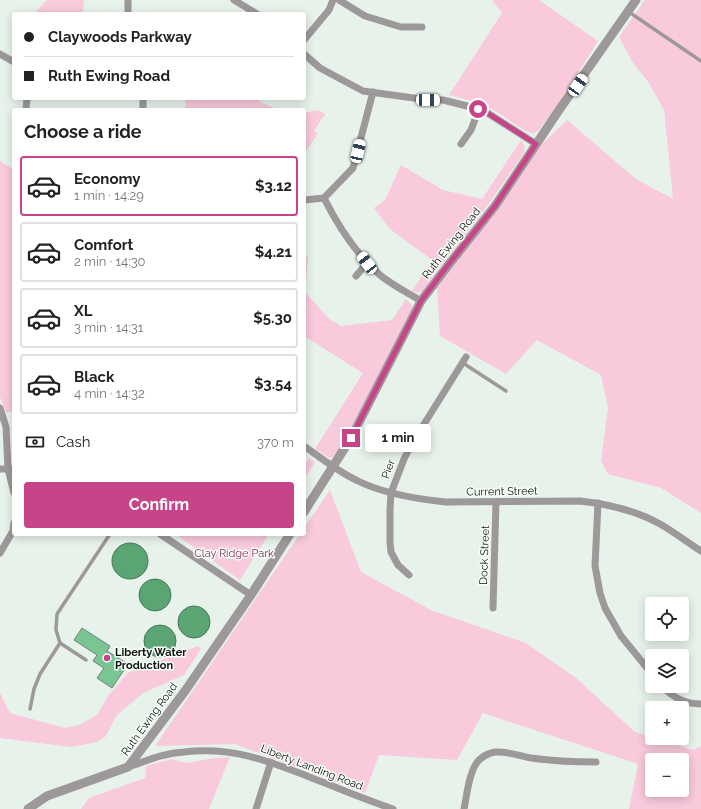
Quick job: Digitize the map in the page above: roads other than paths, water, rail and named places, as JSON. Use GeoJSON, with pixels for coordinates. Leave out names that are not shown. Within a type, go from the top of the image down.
{"type":"FeatureCollection","features":[{"type":"Feature","properties":{"kind":"street"},"geometry":{"type":"LineString","coordinates":[[128,0],[128,12]]}},
{"type":"Feature","properties":{"kind":"street"},"geometry":{"type":"LineString","coordinates":[[234,0],[253,12]]}},
{"type":"Feature","properties":{"kind":"street"},"geometry":{"type":"LineString","coordinates":[[306,38],[329,10],[333,0]]}},
{"type":"Feature","properties":{"kind":"street"},"geometry":{"type":"LineString","coordinates":[[339,0],[365,16],[401,27],[422,27]]}},
{"type":"Feature","properties":{"kind":"street","name":"Ruth Ewing Road"},"geometry":{"type":"LineString","coordinates":[[306,509],[351,438],[421,301],[495,206],[636,0]]}},
{"type":"Feature","properties":{"kind":"street"},"geometry":{"type":"LineString","coordinates":[[0,54],[12,61]]}},
{"type":"Feature","properties":{"kind":"street"},"geometry":{"type":"LineString","coordinates":[[306,56],[320,68],[363,91],[428,100],[443,100],[478,109],[489,114],[536,144]]}},
{"type":"Feature","properties":{"kind":"street"},"geometry":{"type":"LineString","coordinates":[[306,200],[324,198],[353,168],[373,92]]}},
{"type":"Feature","properties":{"kind":"street"},"geometry":{"type":"LineString","coordinates":[[461,144],[471,130],[478,109]]}},
{"type":"Feature","properties":{"kind":"street"},"geometry":{"type":"LineString","coordinates":[[324,198],[337,223],[367,263],[381,276],[421,301]]}},
{"type":"Feature","properties":{"kind":"street"},"geometry":{"type":"LineString","coordinates":[[356,276],[367,263]]}},
{"type":"Feature","properties":{"kind":"street","name":"Pier"},"geometry":{"type":"LineString","coordinates":[[409,575],[398,565],[391,552],[391,493],[411,445],[464,360]]}},
{"type":"Feature","properties":{"kind":"street"},"geometry":{"type":"LineString","coordinates":[[0,408],[6,427],[11,469],[0,469]]}},
{"type":"Feature","properties":{"kind":"street","name":"Current Street"},"geometry":{"type":"LineString","coordinates":[[306,447],[356,480],[391,493],[446,502],[580,501],[598,503],[630,511],[649,519],[701,551]]}},
{"type":"Feature","properties":{"kind":"street","name":"Dock Street"},"geometry":{"type":"LineString","coordinates":[[493,608],[496,502]]}},
{"type":"Feature","properties":{"kind":"street"},"geometry":{"type":"LineString","coordinates":[[598,503],[594,566],[600,592],[608,612],[621,636],[645,665]]}},
{"type":"Feature","properties":{"kind":"street"},"geometry":{"type":"LineString","coordinates":[[0,553],[12,534]]}},
{"type":"Feature","properties":{"kind":"street"},"geometry":{"type":"LineString","coordinates":[[163,536],[251,595]]}},
{"type":"Feature","properties":{"kind":"street","name":"Ruth Ewing Road"},"geometry":{"type":"LineString","coordinates":[[28,809],[46,796],[128,767],[184,691],[251,595],[289,536]]}},
{"type":"Feature","properties":{"kind":"street"},"geometry":{"type":"LineString","coordinates":[[669,693],[678,700],[693,704],[701,704]]}},
{"type":"Feature","properties":{"kind":"street","name":"Liberty Landing Road"},"geometry":{"type":"LineString","coordinates":[[128,767],[165,754],[202,750],[238,753],[271,762],[372,805],[393,809]]}},
{"type":"Feature","properties":{"kind":"street"},"geometry":{"type":"LineString","coordinates":[[464,809],[474,767],[479,760],[494,752],[503,752],[548,761],[596,762]]}},
{"type":"Feature","properties":{"kind":"street"},"geometry":{"type":"LineString","coordinates":[[256,809],[271,762]]}},
{"type":"Feature","properties":{"kind":"lane"},"geometry":{"type":"LineString","coordinates":[[628,12],[701,61]]}},
{"type":"Feature","properties":{"kind":"lane"},"geometry":{"type":"LineString","coordinates":[[464,360],[506,391]]}},
{"type":"Feature","properties":{"kind":"lane"},"geometry":{"type":"LineString","coordinates":[[86,660],[60,643],[56,630],[57,614],[109,536]]}},
{"type":"Feature","properties":{"kind":"lane"},"geometry":{"type":"LineString","coordinates":[[30,709],[34,688],[40,674],[60,643]]}},
{"type":"Feature","properties":{"kind":"place","name":"Liberty Water Production"},"geometry":{"type":"Point","coordinates":[107,658]}},
{"type":"Feature","properties":{"kind":"park label","name":"Clay Ridge Park"},"geometry":{"type":"Point","coordinates":[234,553]}}]}
